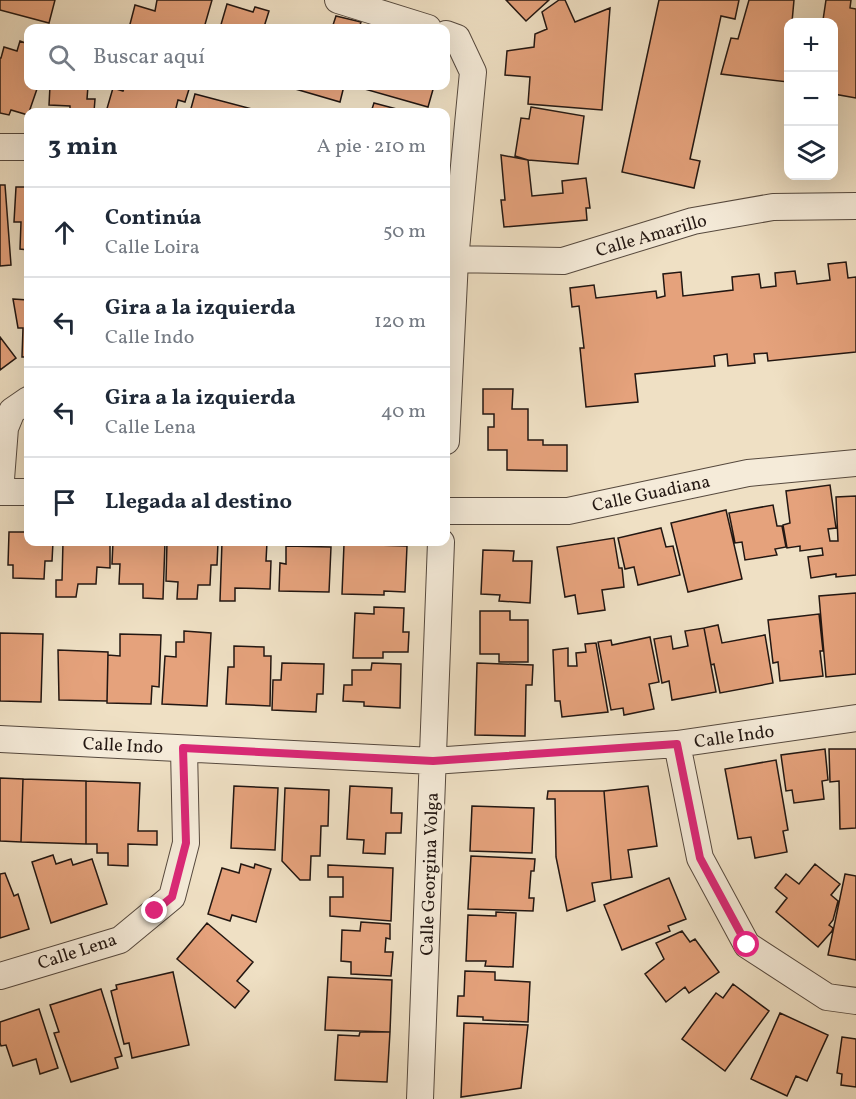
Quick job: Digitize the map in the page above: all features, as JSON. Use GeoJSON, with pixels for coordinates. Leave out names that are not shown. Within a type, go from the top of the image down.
{"type":"FeatureCollection","features":[{"type":"Feature","properties":{"kind":"street"},"geometry":{"type":"LineString","coordinates":[[338,0],[415,24]]}},
{"type":"Feature","properties":{"kind":"street"},"geometry":{"type":"LineString","coordinates":[[450,35],[458,38],[473,72],[450,259]]}},
{"type":"Feature","properties":{"kind":"street"},"geometry":{"type":"LineString","coordinates":[[0,147],[24,147]]}},
{"type":"Feature","properties":{"kind":"street","name":"Calle Amarillo"},"geometry":{"type":"LineString","coordinates":[[450,259],[563,261],[693,221],[772,207],[856,206]]}},
{"type":"Feature","properties":{"kind":"street"},"geometry":{"type":"LineString","coordinates":[[24,403],[12,411],[5,428],[0,492],[24,492]]}},
{"type":"Feature","properties":{"kind":"street","name":"Calle Guadiana"},"geometry":{"type":"LineString","coordinates":[[450,511],[568,511],[748,473],[856,464]]}},
{"type":"Feature","properties":{"kind":"street","name":"Calle Georgina Volga"},"geometry":{"type":"LineString","coordinates":[[420,1099],[441,546]]}},
{"type":"Feature","properties":{"kind":"street","name":"Calle Indo"},"geometry":{"type":"LineString","coordinates":[[0,739],[433,761],[677,744],[856,718]]}},
{"type":"Feature","properties":{"kind":"street"},"geometry":{"type":"LineString","coordinates":[[677,744],[700,858],[747,945],[827,997],[856,1001]]}},
{"type":"Feature","properties":{"kind":"street","name":"Calle Lena"},"geometry":{"type":"LineString","coordinates":[[0,976],[120,940],[172,897],[186,843],[183,748]]}},
{"type":"Feature","properties":{"kind":"building"},"geometry":{"type":"Polygon","coordinates":[[[0,0],[55,0],[49,23],[0,10],[0,0]]]}},
{"type":"Feature","properties":{"kind":"building"},"geometry":{"type":"Polygon","coordinates":[[[157,0],[212,0],[205,24],[130,24],[135,5],[155,11],[157,0]]]}},
{"type":"Feature","properties":{"kind":"building"},"geometry":{"type":"Polygon","coordinates":[[[506,0],[549,0],[526,21],[506,0]]]}},
{"type":"Feature","properties":{"kind":"building"},"geometry":{"type":"Polygon","coordinates":[[[559,0],[565,0],[575,22],[610,8],[602,110],[528,104],[530,77],[505,75],[507,51],[534,47],[535,34],[547,29],[542,12],[559,0]]]}},
{"type":"Feature","properties":{"kind":"building"},"geometry":{"type":"Polygon","coordinates":[[[659,0],[739,0],[735,19],[721,16],[690,159],[700,161],[694,188],[622,172],[659,0]]]}},
{"type":"Feature","properties":{"kind":"building"},"geometry":{"type":"Polygon","coordinates":[[[749,0],[794,0],[792,18],[784,18],[784,82],[721,74],[731,38],[738,39],[749,0]]]}},
{"type":"Feature","properties":{"kind":"building"},"geometry":{"type":"Polygon","coordinates":[[[826,0],[851,0],[850,8],[856,9],[856,98],[838,95],[838,18],[823,18],[826,0]]]}},
{"type":"Feature","properties":{"kind":"building"},"geometry":{"type":"Polygon","coordinates":[[[227,4],[253,12],[255,7],[269,11],[265,24],[221,24],[227,4]]]}},
{"type":"Feature","properties":{"kind":"building"},"geometry":{"type":"Polygon","coordinates":[[[336,16],[361,22],[360,24],[333,24],[336,16]]]}},
{"type":"Feature","properties":{"kind":"building"},"geometry":{"type":"Polygon","coordinates":[[[20,41],[24,42],[24,90],[37,90],[30,108],[24,108],[24,114],[11,110],[9,115],[0,113],[0,58],[4,47],[17,51],[20,41]]]}},
{"type":"Feature","properties":{"kind":"building"},"geometry":{"type":"Polygon","coordinates":[[[50,90],[88,90],[87,99],[95,99],[94,108],[49,105],[50,90]]]}},
{"type":"Feature","properties":{"kind":"building"},"geometry":{"type":"Polygon","coordinates":[[[112,90],[189,90],[185,102],[178,100],[176,108],[107,108],[112,90]]]}},
{"type":"Feature","properties":{"kind":"building"},"geometry":{"type":"Polygon","coordinates":[[[299,90],[343,90],[340,102],[299,90]]]}},
{"type":"Feature","properties":{"kind":"building"},"geometry":{"type":"Polygon","coordinates":[[[368,90],[433,90],[428,107],[368,90]]]}},
{"type":"Feature","properties":{"kind":"building"},"geometry":{"type":"Polygon","coordinates":[[[195,94],[248,108],[191,108],[195,94]]]}},
{"type":"Feature","properties":{"kind":"building"},"geometry":{"type":"Polygon","coordinates":[[[374,103],[393,108],[372,108],[374,103]]]}},
{"type":"Feature","properties":{"kind":"building"},"geometry":{"type":"Polygon","coordinates":[[[531,107],[584,116],[578,164],[528,160],[515,156],[521,118],[529,119],[531,107]]]}},
{"type":"Feature","properties":{"kind":"building"},"geometry":{"type":"Polygon","coordinates":[[[501,155],[528,160],[532,196],[563,193],[562,181],[586,178],[590,208],[586,208],[587,220],[504,227],[501,200],[505,200],[501,155]]]}},
{"type":"Feature","properties":{"kind":"building"},"geometry":{"type":"Polygon","coordinates":[[[0,185],[5,185],[11,265],[0,266],[0,185]]]}},
{"type":"Feature","properties":{"kind":"building"},"geometry":{"type":"Polygon","coordinates":[[[16,187],[24,187],[24,250],[20,249],[21,222],[14,222],[16,187]]]}},
{"type":"Feature","properties":{"kind":"building"},"geometry":{"type":"Polygon","coordinates":[[[846,262],[848,278],[856,277],[856,352],[768,361],[767,353],[754,354],[755,363],[728,366],[727,354],[714,356],[715,366],[635,374],[638,402],[586,407],[580,348],[584,348],[579,306],[572,307],[570,288],[594,285],[596,298],[656,291],[657,298],[665,296],[663,274],[681,272],[683,296],[733,290],[732,277],[759,274],[761,288],[776,286],[775,273],[795,271],[797,284],[830,280],[828,264],[846,262]]]}},
{"type":"Feature","properties":{"kind":"building"},"geometry":{"type":"Polygon","coordinates":[[[13,299],[24,300],[24,357],[22,357],[23,328],[18,328],[13,299]]]}},
{"type":"Feature","properties":{"kind":"building"},"geometry":{"type":"Polygon","coordinates":[[[0,337],[16,358],[0,370],[0,337]]]}},
{"type":"Feature","properties":{"kind":"building"},"geometry":{"type":"Polygon","coordinates":[[[483,389],[513,389],[512,409],[528,409],[528,440],[543,440],[543,445],[567,445],[567,471],[507,470],[507,450],[488,450],[488,427],[494,427],[494,414],[483,414],[483,389]]]}},
{"type":"Feature","properties":{"kind":"building"},"geometry":{"type":"Polygon","coordinates":[[[830,485],[836,528],[828,529],[830,541],[838,541],[836,497],[856,496],[856,575],[836,577],[836,574],[811,578],[808,557],[823,555],[822,548],[800,551],[800,546],[787,548],[783,525],[790,523],[786,491],[830,485]]]}},
{"type":"Feature","properties":{"kind":"building"},"geometry":{"type":"Polygon","coordinates":[[[773,505],[777,526],[782,526],[786,547],[775,549],[777,555],[745,560],[742,542],[735,543],[729,513],[773,505]]]}},
{"type":"Feature","properties":{"kind":"building"},"geometry":{"type":"Polygon","coordinates":[[[726,510],[742,579],[688,592],[671,523],[726,510]]]}},
{"type":"Feature","properties":{"kind":"building"},"geometry":{"type":"Polygon","coordinates":[[[661,528],[666,547],[673,546],[680,575],[638,585],[634,567],[625,569],[618,538],[661,528]]]}},
{"type":"Feature","properties":{"kind":"building"},"geometry":{"type":"Polygon","coordinates":[[[9,532],[24,532],[24,546],[53,546],[52,561],[45,561],[44,579],[13,578],[13,565],[8,565],[9,532]]]}},
{"type":"Feature","properties":{"kind":"building"},"geometry":{"type":"Polygon","coordinates":[[[614,538],[619,568],[622,568],[624,587],[602,590],[605,610],[578,614],[575,595],[565,597],[557,547],[614,538]]]}},
{"type":"Feature","properties":{"kind":"building"},"geometry":{"type":"Polygon","coordinates":[[[63,546],[110,546],[110,568],[97,567],[96,584],[78,584],[76,597],[56,597],[56,580],[62,580],[63,546]]]}},
{"type":"Feature","properties":{"kind":"building"},"geometry":{"type":"Polygon","coordinates":[[[113,546],[165,546],[163,599],[143,598],[143,584],[119,584],[120,564],[112,564],[113,546]]]}},
{"type":"Feature","properties":{"kind":"building"},"geometry":{"type":"Polygon","coordinates":[[[167,546],[218,546],[217,565],[211,565],[210,585],[198,585],[197,599],[177,599],[178,582],[166,581],[167,546]]]}},
{"type":"Feature","properties":{"kind":"building"},"geometry":{"type":"Polygon","coordinates":[[[222,546],[267,546],[266,561],[271,561],[270,589],[235,588],[235,601],[220,601],[222,546]]]}},
{"type":"Feature","properties":{"kind":"building"},"geometry":{"type":"Polygon","coordinates":[[[286,546],[331,547],[329,592],[279,591],[280,563],[286,564],[286,546]]]}},
{"type":"Feature","properties":{"kind":"building"},"geometry":{"type":"Polygon","coordinates":[[[344,546],[407,546],[405,592],[384,591],[384,595],[342,594],[344,546]]]}},
{"type":"Feature","properties":{"kind":"building"},"geometry":{"type":"Polygon","coordinates":[[[483,550],[514,551],[513,561],[532,561],[530,603],[499,601],[500,595],[481,594],[483,550]]]}},
{"type":"Feature","properties":{"kind":"building"},"geometry":{"type":"Polygon","coordinates":[[[856,593],[856,674],[826,677],[819,596],[856,593]]]}},
{"type":"Feature","properties":{"kind":"building"},"geometry":{"type":"Polygon","coordinates":[[[374,607],[404,608],[403,632],[409,632],[408,652],[383,652],[383,658],[353,658],[355,613],[374,614],[374,607]]]}},
{"type":"Feature","properties":{"kind":"building"},"geometry":{"type":"Polygon","coordinates":[[[480,611],[510,611],[510,620],[528,620],[528,662],[499,662],[499,654],[480,654],[480,611]]]}},
{"type":"Feature","properties":{"kind":"building"},"geometry":{"type":"Polygon","coordinates":[[[819,614],[823,676],[780,681],[778,662],[773,663],[768,620],[819,614]]]}},
{"type":"Feature","properties":{"kind":"building"},"geometry":{"type":"Polygon","coordinates":[[[718,625],[722,643],[765,635],[773,683],[720,693],[714,664],[711,665],[704,628],[718,625]]]}},
{"type":"Feature","properties":{"kind":"building"},"geometry":{"type":"Polygon","coordinates":[[[704,628],[716,692],[672,700],[669,681],[662,683],[654,639],[671,636],[673,649],[688,646],[685,631],[704,628]]]}},
{"type":"Feature","properties":{"kind":"building"},"geometry":{"type":"Polygon","coordinates":[[[184,631],[211,633],[207,706],[162,704],[165,656],[176,657],[176,642],[184,642],[184,631]]]}},
{"type":"Feature","properties":{"kind":"building"},"geometry":{"type":"Polygon","coordinates":[[[0,633],[43,634],[41,702],[0,701],[0,633]]]}},
{"type":"Feature","properties":{"kind":"building"},"geometry":{"type":"Polygon","coordinates":[[[120,634],[161,635],[159,687],[152,686],[151,704],[107,703],[108,655],[120,656],[120,634]]]}},
{"type":"Feature","properties":{"kind":"building"},"geometry":{"type":"Polygon","coordinates":[[[650,637],[659,682],[649,684],[654,709],[624,715],[623,708],[611,710],[598,642],[611,640],[612,645],[650,637]]]}},
{"type":"Feature","properties":{"kind":"building"},"geometry":{"type":"Polygon","coordinates":[[[596,643],[608,712],[562,717],[560,701],[555,701],[553,650],[568,648],[568,666],[577,666],[576,653],[586,652],[585,644],[596,643]]]}},
{"type":"Feature","properties":{"kind":"building"},"geometry":{"type":"Polygon","coordinates":[[[234,646],[264,647],[264,656],[271,656],[270,706],[226,704],[228,667],[234,667],[234,646]]]}},
{"type":"Feature","properties":{"kind":"building"},"geometry":{"type":"Polygon","coordinates":[[[58,650],[108,652],[107,701],[59,700],[58,650]]]}},
{"type":"Feature","properties":{"kind":"building"},"geometry":{"type":"Polygon","coordinates":[[[282,663],[324,664],[323,694],[317,694],[316,712],[272,710],[273,680],[281,680],[282,663]]]}},
{"type":"Feature","properties":{"kind":"building"},"geometry":{"type":"Polygon","coordinates":[[[372,663],[401,664],[400,708],[364,706],[364,702],[343,701],[344,685],[352,685],[352,670],[371,670],[372,663]]]}},
{"type":"Feature","properties":{"kind":"building"},"geometry":{"type":"Polygon","coordinates":[[[477,663],[533,665],[532,685],[526,685],[525,736],[475,735],[477,663]]]}},
{"type":"Feature","properties":{"kind":"building"},"geometry":{"type":"Polygon","coordinates":[[[825,749],[828,780],[822,781],[824,799],[794,803],[792,790],[786,791],[781,755],[825,749]]]}},
{"type":"Feature","properties":{"kind":"building"},"geometry":{"type":"Polygon","coordinates":[[[829,749],[856,749],[856,828],[840,829],[839,781],[830,782],[829,749]]]}},
{"type":"Feature","properties":{"kind":"building"},"geometry":{"type":"Polygon","coordinates":[[[776,760],[788,830],[783,831],[787,852],[755,858],[751,837],[738,839],[725,769],[776,760]]]}},
{"type":"Feature","properties":{"kind":"building"},"geometry":{"type":"Polygon","coordinates":[[[0,778],[23,779],[21,842],[0,841],[0,778]]]}},
{"type":"Feature","properties":{"kind":"building"},"geometry":{"type":"Polygon","coordinates":[[[23,779],[86,781],[86,844],[21,842],[23,779]]]}},
{"type":"Feature","properties":{"kind":"building"},"geometry":{"type":"Polygon","coordinates":[[[86,781],[140,783],[138,831],[157,831],[157,845],[128,844],[128,866],[108,865],[108,853],[97,853],[97,844],[86,844],[86,781]]]}},
{"type":"Feature","properties":{"kind":"building"},"geometry":{"type":"Polygon","coordinates":[[[234,786],[278,788],[275,850],[231,848],[234,786]]]}},
{"type":"Feature","properties":{"kind":"building"},"geometry":{"type":"Polygon","coordinates":[[[350,786],[392,788],[391,813],[402,813],[401,833],[386,833],[385,854],[363,853],[364,840],[347,839],[350,786]]]}},
{"type":"Feature","properties":{"kind":"building"},"geometry":{"type":"Polygon","coordinates":[[[648,786],[657,846],[628,850],[632,877],[611,880],[604,791],[648,786]]]}},
{"type":"Feature","properties":{"kind":"building"},"geometry":{"type":"Polygon","coordinates":[[[285,788],[329,790],[328,826],[321,826],[320,856],[311,856],[310,880],[300,880],[282,861],[285,788]]]}},
{"type":"Feature","properties":{"kind":"building"},"geometry":{"type":"Polygon","coordinates":[[[548,791],[604,791],[611,880],[592,883],[595,901],[567,911],[556,857],[555,799],[547,799],[548,791]]]}},
{"type":"Feature","properties":{"kind":"building"},"geometry":{"type":"Polygon","coordinates":[[[472,806],[534,808],[532,853],[470,851],[472,806]]]}},
{"type":"Feature","properties":{"kind":"building"},"geometry":{"type":"Polygon","coordinates":[[[53,855],[56,864],[71,859],[73,865],[92,859],[107,904],[51,923],[32,862],[53,855]]]}},
{"type":"Feature","properties":{"kind":"building"},"geometry":{"type":"Polygon","coordinates":[[[471,856],[535,859],[534,871],[531,871],[529,898],[534,898],[533,911],[468,909],[471,856]]]}},
{"type":"Feature","properties":{"kind":"building"},"geometry":{"type":"Polygon","coordinates":[[[241,864],[254,868],[255,864],[271,869],[256,922],[232,915],[230,921],[208,914],[222,868],[239,873],[241,864]]]}},
{"type":"Feature","properties":{"kind":"building"},"geometry":{"type":"Polygon","coordinates":[[[815,864],[840,884],[831,895],[838,901],[833,920],[829,925],[833,928],[832,931],[818,947],[776,912],[787,898],[775,888],[786,874],[799,884],[815,864]]]}},
{"type":"Feature","properties":{"kind":"building"},"geometry":{"type":"Polygon","coordinates":[[[328,865],[393,868],[391,921],[330,916],[330,897],[343,897],[343,877],[328,877],[328,865]]]}},
{"type":"Feature","properties":{"kind":"building"},"geometry":{"type":"Polygon","coordinates":[[[5,873],[14,896],[18,894],[29,929],[0,938],[0,874],[5,873]]]}},
{"type":"Feature","properties":{"kind":"building"},"geometry":{"type":"Polygon","coordinates":[[[845,874],[856,876],[856,960],[828,955],[845,874]]]}},
{"type":"Feature","properties":{"kind":"building"},"geometry":{"type":"Polygon","coordinates":[[[669,878],[686,919],[668,926],[670,931],[622,950],[604,905],[669,878]]]}},
{"type":"Feature","properties":{"kind":"building"},"geometry":{"type":"Polygon","coordinates":[[[496,912],[516,913],[513,967],[485,966],[486,961],[466,961],[468,915],[496,916],[496,912]]]}},
{"type":"Feature","properties":{"kind":"building"},"geometry":{"type":"Polygon","coordinates":[[[361,922],[390,924],[390,939],[386,938],[385,952],[393,952],[391,976],[351,974],[351,962],[341,961],[342,930],[360,931],[361,922]]]}},
{"type":"Feature","properties":{"kind":"building"},"geometry":{"type":"Polygon","coordinates":[[[207,923],[253,962],[237,981],[249,991],[235,1008],[177,959],[207,923]]]}},
{"type":"Feature","properties":{"kind":"building"},"geometry":{"type":"Polygon","coordinates":[[[682,931],[690,942],[695,939],[719,972],[689,993],[685,987],[666,1002],[645,974],[664,959],[656,943],[682,931]]]}},
{"type":"Feature","properties":{"kind":"building"},"geometry":{"type":"Polygon","coordinates":[[[465,971],[495,972],[495,980],[530,982],[528,1022],[457,1016],[458,996],[464,996],[465,971]]]}},
{"type":"Feature","properties":{"kind":"building"},"geometry":{"type":"Polygon","coordinates":[[[173,972],[189,1045],[132,1058],[129,1043],[124,1044],[111,991],[117,989],[116,985],[173,972]]]}},
{"type":"Feature","properties":{"kind":"building"},"geometry":{"type":"Polygon","coordinates":[[[328,977],[392,980],[390,1032],[325,1030],[328,977]]]}},
{"type":"Feature","properties":{"kind":"building"},"geometry":{"type":"Polygon","coordinates":[[[733,984],[769,1011],[725,1071],[682,1039],[716,993],[723,998],[733,984]]]}},
{"type":"Feature","properties":{"kind":"building"},"geometry":{"type":"Polygon","coordinates":[[[101,989],[122,1056],[115,1058],[118,1068],[71,1082],[54,1033],[59,1032],[50,1005],[101,989]]]}},
{"type":"Feature","properties":{"kind":"building"},"geometry":{"type":"Polygon","coordinates":[[[39,1009],[58,1068],[40,1074],[36,1059],[13,1066],[6,1045],[1,1046],[0,1043],[0,1022],[39,1009]]]}},
{"type":"Feature","properties":{"kind":"building"},"geometry":{"type":"Polygon","coordinates":[[[780,1013],[828,1035],[807,1081],[796,1076],[787,1096],[751,1079],[780,1013]]]}},
{"type":"Feature","properties":{"kind":"building"},"geometry":{"type":"Polygon","coordinates":[[[464,1023],[528,1025],[521,1088],[461,1097],[464,1023]]]}},
{"type":"Feature","properties":{"kind":"building"},"geometry":{"type":"Polygon","coordinates":[[[360,1032],[390,1032],[387,1082],[335,1080],[338,1035],[359,1036],[360,1032]]]}},
{"type":"Feature","properties":{"kind":"building"},"geometry":{"type":"Polygon","coordinates":[[[842,1037],[856,1039],[856,1087],[841,1085],[842,1074],[837,1073],[842,1037]]]}},
{"type":"Feature","properties":{"kind":"route"},"geometry":{"type":"LineString","coordinates":[[155,911],[172,897],[186,843],[183,748],[433,761],[677,744],[700,858],[747,945]]}}]}
